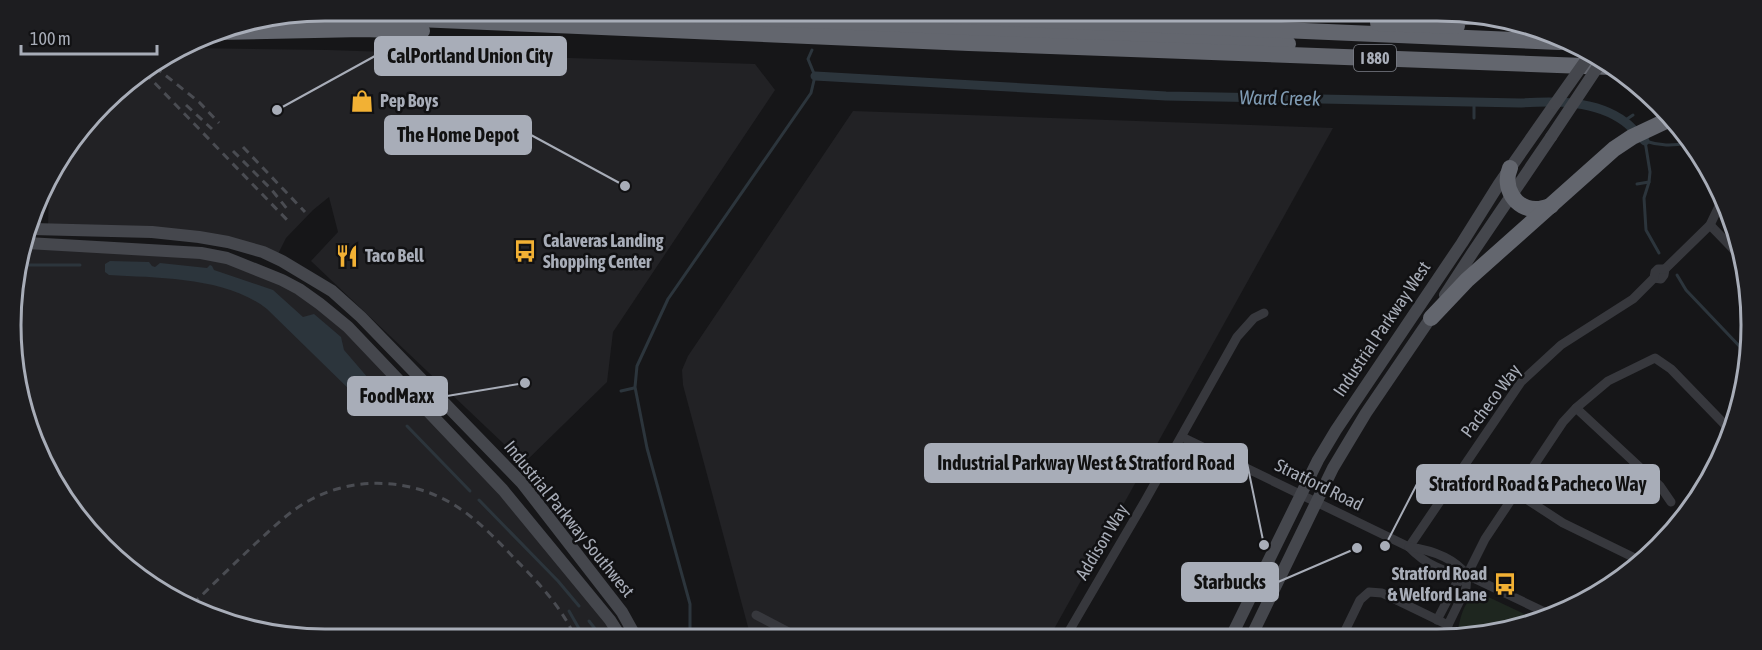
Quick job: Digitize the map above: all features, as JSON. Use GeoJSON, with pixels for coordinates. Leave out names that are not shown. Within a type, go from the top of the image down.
{"type":"FeatureCollection","features":[{"type":"Feature","properties":{"kind":"highway","name":"I 880"},"geometry":{"type":"LineString","coordinates":[[455,21],[1597,66]]}},
{"type":"Feature","properties":{"kind":"highway"},"geometry":{"type":"LineString","coordinates":[[245,31],[352,29],[433,32],[455,21]]}},
{"type":"Feature","properties":{"kind":"highway","name":"I 880"},"geometry":{"type":"LineString","coordinates":[[761,21],[1577,56]]}},
{"type":"Feature","properties":{"kind":"highway","name":"I 880"},"geometry":{"type":"LineString","coordinates":[[1070,21],[1546,41]]}},
{"type":"Feature","properties":{"kind":"highway","name":"I 880"},"geometry":{"type":"LineString","coordinates":[[1335,21],[1504,29]]}},
{"type":"Feature","properties":{"kind":"highway"},"geometry":{"type":"LineString","coordinates":[[1382,23],[1410,21]]}},
{"type":"Feature","properties":{"kind":"highway"},"geometry":{"type":"LineString","coordinates":[[1431,318],[1467,280],[1614,149],[1663,122]]}},
{"type":"Feature","properties":{"kind":"highway"},"geometry":{"type":"LineString","coordinates":[[1510,168],[1507,180],[1515,201],[1536,209],[1552,205]]}},
{"type":"Feature","properties":{"kind":"main road","name":"Industrial Parkway West"},"geometry":{"type":"LineString","coordinates":[[1235,629],[1301,494],[1353,402],[1462,243],[1531,136],[1586,60]]}},
{"type":"Feature","properties":{"kind":"main road","name":"Industrial Parkway West"},"geometry":{"type":"LineString","coordinates":[[1255,629],[1349,439],[1598,67]]}},
{"type":"Feature","properties":{"kind":"main road","name":"Industrial Parkway Southwest"},"geometry":{"type":"LineString","coordinates":[[36,230],[152,232],[228,242],[263,252],[295,268],[332,291],[361,317],[522,483],[622,612],[631,629]]}},
{"type":"Feature","properties":{"kind":"main road"},"geometry":{"type":"LineString","coordinates":[[98,247],[104,231]]}},
{"type":"Feature","properties":{"kind":"main road","name":"Industrial Parkway Southwest"},"geometry":{"type":"LineString","coordinates":[[32,243],[188,252],[227,258],[299,289],[348,327],[503,490],[616,629]]}},
{"type":"Feature","properties":{"kind":"main road"},"geometry":{"type":"LineString","coordinates":[[503,490],[522,483]]}},
{"type":"Feature","properties":{"kind":"street"},"geometry":{"type":"LineString","coordinates":[[1718,209],[1710,225],[1731,247]]}},
{"type":"Feature","properties":{"kind":"street","name":"Pacheco Way"},"geometry":{"type":"LineString","coordinates":[[1409,547],[1521,382],[1561,345],[1633,299],[1654,278],[1660,279],[1664,276],[1665,268],[1710,225]]}},
{"type":"Feature","properties":{"kind":"street","name":"Addison Way"},"geometry":{"type":"LineString","coordinates":[[1070,629],[1182,437],[1237,337],[1254,318],[1264,313]]}},
{"type":"Feature","properties":{"kind":"street"},"geometry":{"type":"LineString","coordinates":[[1447,628],[1466,588],[1467,575],[1485,539],[1563,422],[1608,381],[1655,358],[1671,369],[1725,424]]}},
{"type":"Feature","properties":{"kind":"street"},"geometry":{"type":"LineString","coordinates":[[1576,408],[1659,486],[1671,501]]}},
{"type":"Feature","properties":{"kind":"street","name":"Stratford Road"},"geometry":{"type":"LineString","coordinates":[[1182,437],[1409,547],[1421,560],[1454,574],[1467,575],[1541,610]]}},
{"type":"Feature","properties":{"kind":"street"},"geometry":{"type":"LineString","coordinates":[[1517,493],[1563,524],[1633,557]]}},
{"type":"Feature","properties":{"kind":"street"},"geometry":{"type":"LineString","coordinates":[[1437,620],[1456,584],[1467,575]]}},
{"type":"Feature","properties":{"kind":"street"},"geometry":{"type":"LineString","coordinates":[[1346,629],[1360,600],[1369,592],[1382,593],[1448,625]]}},
{"type":"Feature","properties":{"kind":"street"},"geometry":{"type":"LineString","coordinates":[[756,615],[783,629]]}},
{"type":"Feature","properties":{"kind":"shaded area"},"geometry":{"type":"Polygon","coordinates":[[[200,48],[328,50],[755,64],[775,90],[613,332],[607,382],[524,463],[311,261],[338,232],[329,197],[286,238],[276,258],[228,242],[48,230],[49,199],[52,191],[72,156],[96,125],[125,96],[156,72],[200,48]]]}},
{"type":"Feature","properties":{"kind":"shaded area"},"geometry":{"type":"Polygon","coordinates":[[[853,111],[1333,128],[1054,629],[749,629],[683,385],[682,370],[688,356],[853,111]]]}},
{"type":"Feature","properties":{"kind":"shaded area"},"geometry":{"type":"Polygon","coordinates":[[[32,243],[201,253],[282,280],[348,327],[503,490],[614,629],[305,628],[246,619],[191,598],[156,578],[110,540],[72,494],[52,459],[31,404],[22,345],[22,305],[32,243]]]}},
{"type":"Feature","properties":{"kind":"shaded area"},"geometry":{"type":"Polygon","coordinates":[[[110,261],[149,262],[155,267],[160,263],[207,268],[210,265],[214,270],[273,290],[303,317],[314,314],[341,337],[344,350],[381,393],[380,396],[365,402],[355,395],[267,309],[251,298],[192,281],[109,275],[105,272],[105,264],[110,261]]]}},
{"type":"Feature","properties":{"kind":"shaded area"},"geometry":{"type":"Polygon","coordinates":[[[1475,594],[1482,594],[1527,615],[1496,623],[1459,628],[1464,608],[1475,594]]]}},
{"type":"Feature","properties":{"kind":"waterway"},"geometry":{"type":"LineString","coordinates":[[690,629],[690,604],[647,448],[635,387],[637,366],[668,299],[811,93],[815,76],[808,59],[812,50]]}},
{"type":"Feature","properties":{"kind":"waterway","name":"Ward Creek"},"geometry":{"type":"LineString","coordinates":[[815,76],[1166,96],[1561,102],[1601,109],[1614,115],[1628,124],[1645,141]]}},
{"type":"Feature","properties":{"kind":"waterway"},"geometry":{"type":"LineString","coordinates":[[1474,101],[1474,118]]}},
{"type":"Feature","properties":{"kind":"waterway"},"geometry":{"type":"LineString","coordinates":[[1624,121],[1633,115]]}},
{"type":"Feature","properties":{"kind":"waterway","name":"Ward Creek"},"geometry":{"type":"LineString","coordinates":[[1659,253],[1646,230],[1644,198],[1650,172],[1645,141],[1666,145],[1681,144]]}},
{"type":"Feature","properties":{"kind":"waterway"},"geometry":{"type":"LineString","coordinates":[[1637,184],[1649,182]]}},
{"type":"Feature","properties":{"kind":"waterway"},"geometry":{"type":"LineString","coordinates":[[27,265],[80,265]]}},
{"type":"Feature","properties":{"kind":"waterway","name":"Ward Creek"},"geometry":{"type":"LineString","coordinates":[[1677,275],[1686,290],[1740,347]]}},
{"type":"Feature","properties":{"kind":"waterway"},"geometry":{"type":"LineString","coordinates":[[621,391],[634,388]]}},
{"type":"Feature","properties":{"kind":"waterway"},"geometry":{"type":"LineString","coordinates":[[407,426],[470,491]]}},
{"type":"Feature","properties":{"kind":"waterway"},"geometry":{"type":"LineString","coordinates":[[479,500],[558,581],[579,606]]}},
{"type":"Feature","properties":{"kind":"waterway"},"geometry":{"type":"LineString","coordinates":[[569,611],[579,629]]}},
{"type":"Feature","properties":{"kind":"waterway"},"geometry":{"type":"LineString","coordinates":[[589,621],[595,629]]}},
{"type":"Feature","properties":{"kind":"railway"},"geometry":{"type":"LineString","coordinates":[[159,70],[199,102],[219,123]]}},
{"type":"Feature","properties":{"kind":"railway"},"geometry":{"type":"LineString","coordinates":[[149,77],[291,224]]}},
{"type":"Feature","properties":{"kind":"railway"},"geometry":{"type":"LineString","coordinates":[[186,105],[212,129]]}},
{"type":"Feature","properties":{"kind":"railway"},"geometry":{"type":"LineString","coordinates":[[243,147],[305,212]]}},
{"type":"Feature","properties":{"kind":"railway"},"geometry":{"type":"LineString","coordinates":[[233,151],[271,189],[288,210]]}},
{"type":"Feature","properties":{"kind":"railway"},"geometry":{"type":"LineString","coordinates":[[197,600],[275,526],[304,503],[330,491],[348,486],[387,484],[424,491],[459,508],[496,539],[542,587],[571,629]]}},
{"type":"Feature","properties":{"kind":"place","name":"Pep Boys"},"geometry":{"type":"Point","coordinates":[362,101]}},
{"type":"Feature","properties":{"kind":"place","name":"CalPortland Union City"},"geometry":{"type":"Point","coordinates":[277,110]}},
{"type":"Feature","properties":{"kind":"place","name":"The Home Depot"},"geometry":{"type":"Point","coordinates":[625,186]}},
{"type":"Feature","properties":{"kind":"place","name":"Calaveras Landing Shopping Center"},"geometry":{"type":"Point","coordinates":[525,251]}},
{"type":"Feature","properties":{"kind":"place","name":"Taco Bell"},"geometry":{"type":"Point","coordinates":[347,256]}},
{"type":"Feature","properties":{"kind":"place","name":"FoodMaxx"},"geometry":{"type":"Point","coordinates":[525,383]}},
{"type":"Feature","properties":{"kind":"place","name":"Industrial Parkway West & Stratford Road"},"geometry":{"type":"Point","coordinates":[1264,545]}},
{"type":"Feature","properties":{"kind":"place","name":"Stratford Road & Pacheco Way"},"geometry":{"type":"Point","coordinates":[1385,546]}},
{"type":"Feature","properties":{"kind":"place","name":"Starbucks"},"geometry":{"type":"Point","coordinates":[1357,548]}},
{"type":"Feature","properties":{"kind":"place","name":"Stratford Road & Welford Lane"},"geometry":{"type":"Point","coordinates":[1505,584]}}]}
